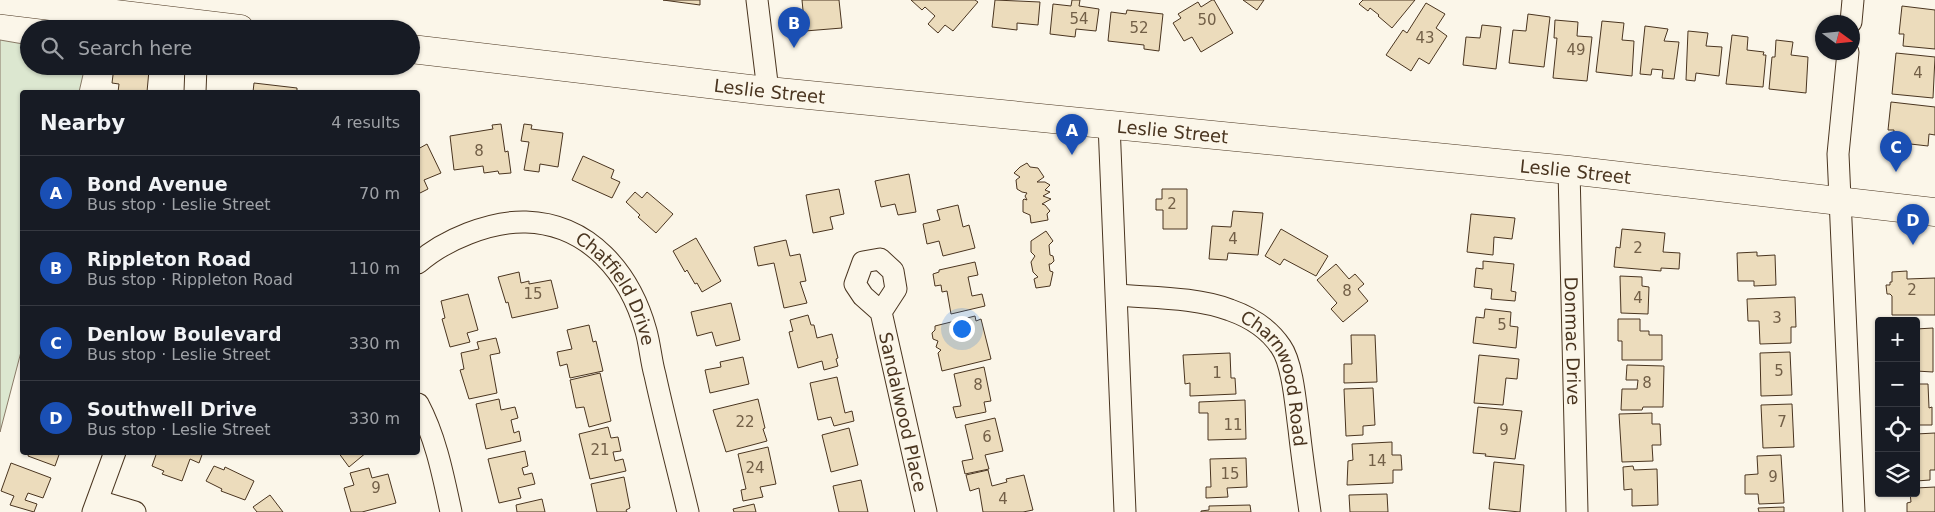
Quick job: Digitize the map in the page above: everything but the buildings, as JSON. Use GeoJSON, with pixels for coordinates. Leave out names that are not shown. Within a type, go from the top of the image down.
{"type":"FeatureCollection","features":[{"type":"Feature","properties":{"kind":"main road"},"geometry":{"type":"LineString","coordinates":[[0,0],[153,20]]}},
{"type":"Feature","properties":{"kind":"main road","name":"Leslie Street"},"geometry":{"type":"LineString","coordinates":[[420,50],[768,91],[1569,170],[1935,212]]}},
{"type":"Feature","properties":{"kind":"street"},"geometry":{"type":"LineString","coordinates":[[757,0],[768,91]]}},
{"type":"Feature","properties":{"kind":"street"},"geometry":{"type":"LineString","coordinates":[[1852,15],[1853,0]]}},
{"type":"Feature","properties":{"kind":"street"},"geometry":{"type":"LineString","coordinates":[[1847,60],[1838,154],[1854,512]]}},
{"type":"Feature","properties":{"kind":"street"},"geometry":{"type":"LineString","coordinates":[[195,90],[196,75]]}},
{"type":"Feature","properties":{"kind":"street"},"geometry":{"type":"LineString","coordinates":[[1110,124],[1125,512]]}},
{"type":"Feature","properties":{"kind":"street","name":"Donmac Drive"},"geometry":{"type":"LineString","coordinates":[[1569,170],[1577,512]]}},
{"type":"Feature","properties":{"kind":"street","name":"Chatfield Drive"},"geometry":{"type":"LineString","coordinates":[[420,261],[432,251],[473,233],[496,225],[518,222],[541,223],[566,230],[601,252],[617,268],[627,284],[646,331],[654,374],[688,512]]}},
{"type":"Feature","properties":{"kind":"street","name":"Charnwood Road"},"geometry":{"type":"LineString","coordinates":[[1117,295],[1192,302],[1229,309],[1265,328],[1282,348],[1289,368],[1296,397],[1310,512]]}},
{"type":"Feature","properties":{"kind":"street","name":"Sandalwood Place"},"geometry":{"type":"LineString","coordinates":[[881,312],[926,512]]}},
{"type":"Feature","properties":{"kind":"street"},"geometry":{"type":"LineString","coordinates":[[420,408],[438,454],[451,512]]}},
{"type":"Feature","properties":{"kind":"street"},"geometry":{"type":"LineString","coordinates":[[114,455],[96,507],[134,512]]}},
{"type":"Feature","properties":{"kind":"green space"},"geometry":{"type":"Polygon","coordinates":[[[0,40],[20,43],[20,75],[83,75],[79,90],[20,90],[20,356],[0,432],[0,40]]]}},
{"type":"Feature","properties":{"kind":"place","name":"Rippleton Road"},"geometry":{"type":"Point","coordinates":[794,48]}},
{"type":"Feature","properties":{"kind":"place","name":"Bond Avenue"},"geometry":{"type":"Point","coordinates":[1072,155]}},
{"type":"Feature","properties":{"kind":"place","name":"Denlow Boulevard"},"geometry":{"type":"Point","coordinates":[1896,172]}},
{"type":"Feature","properties":{"kind":"place","name":"Southwell Drive"},"geometry":{"type":"Point","coordinates":[1913,245]}}]}
